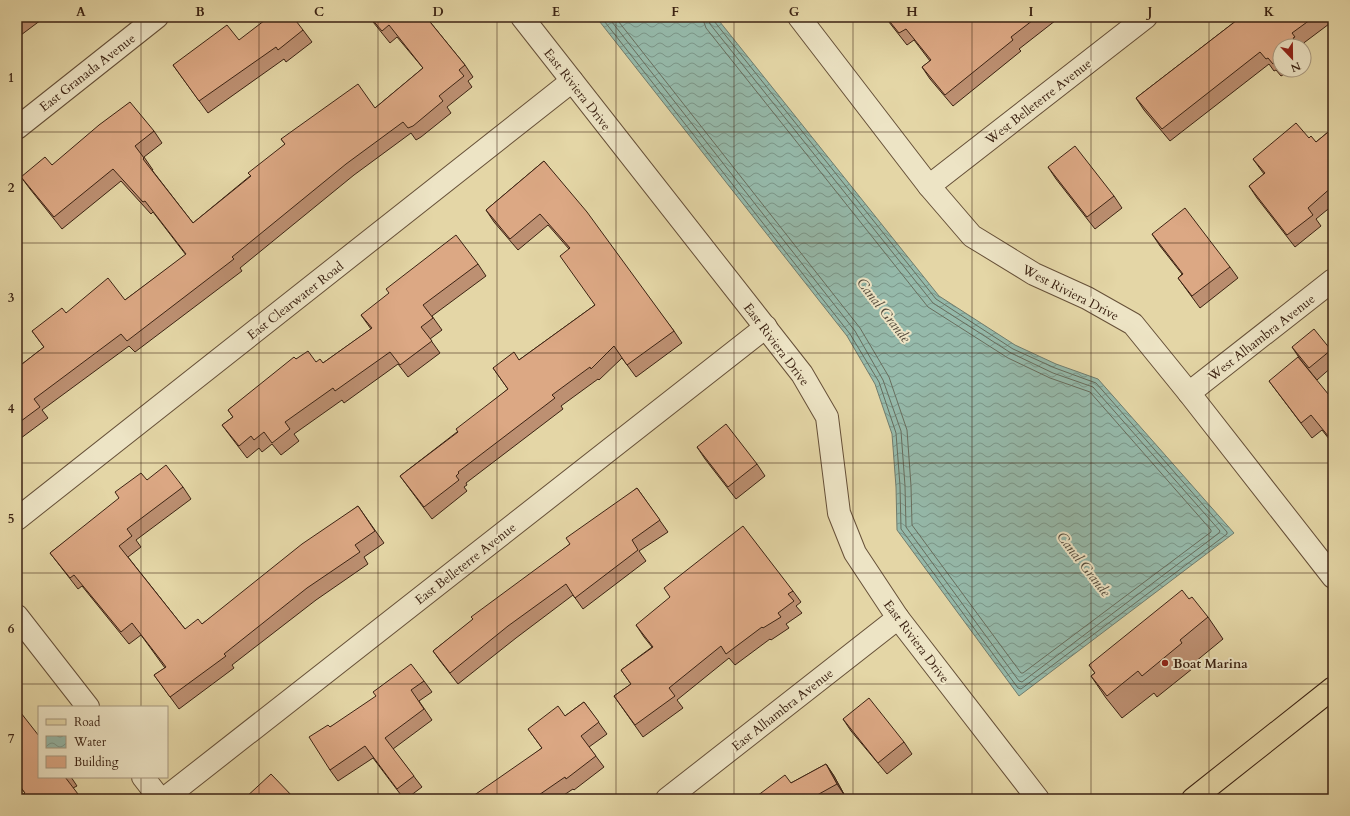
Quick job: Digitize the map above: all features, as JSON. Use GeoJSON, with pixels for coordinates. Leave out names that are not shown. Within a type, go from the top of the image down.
{"type":"FeatureCollection","features":[{"type":"Feature","properties":{"kind":"main road"},"geometry":{"type":"LineString","coordinates":[[1193,799],[1333,688]]}},
{"type":"Feature","properties":{"kind":"street","name":"East Granada Avenue"},"geometry":{"type":"LineString","coordinates":[[17,128],[157,17]]}},
{"type":"Feature","properties":{"kind":"street","name":"East Riviera Drive"},"geometry":{"type":"LineString","coordinates":[[522,17],[802,374],[827,417],[839,513],[855,553],[898,618],[1038,799]]}},
{"type":"Feature","properties":{"kind":"street","name":"West Riviera Drive"},"geometry":{"type":"LineString","coordinates":[[799,17],[929,186],[972,236],[1034,274],[1087,298],[1133,324],[1333,577]]}},
{"type":"Feature","properties":{"kind":"street","name":"West Belleterre Avenue"},"geometry":{"type":"LineString","coordinates":[[929,186],[1146,17]]}},
{"type":"Feature","properties":{"kind":"street","name":"East Clearwater Road"},"geometry":{"type":"LineString","coordinates":[[17,519],[572,81]]}},
{"type":"Feature","properties":{"kind":"street","name":"West Alhambra Avenue"},"geometry":{"type":"LineString","coordinates":[[1189,393],[1333,280]]}},
{"type":"Feature","properties":{"kind":"street","name":"East Belleterre Avenue"},"geometry":{"type":"LineString","coordinates":[[164,799],[766,327]]}},
{"type":"Feature","properties":{"kind":"street"},"geometry":{"type":"LineString","coordinates":[[17,616],[87,706]]}},
{"type":"Feature","properties":{"kind":"street","name":"East Alhambra Avenue"},"geometry":{"type":"LineString","coordinates":[[667,799],[898,618]]}},
{"type":"Feature","properties":{"kind":"street"},"geometry":{"type":"LineString","coordinates":[[144,778],[160,799]]}},
{"type":"Feature","properties":{"kind":"water","name":"Canal Grande"},"geometry":{"type":"Polygon","coordinates":[[[596,17],[716,17],[939,296],[1015,345],[1056,364],[1098,379],[1234,533],[1019,696],[897,530],[896,487],[892,434],[875,384],[847,336],[596,17]]]}},
{"type":"Feature","properties":{"kind":"building"},"geometry":{"type":"Polygon","coordinates":[[[269,17],[293,17],[303,30],[278,50],[276,47],[199,101],[173,65],[227,25],[239,40],[269,17]]]}},
{"type":"Feature","properties":{"kind":"building"},"geometry":{"type":"Polygon","coordinates":[[[370,17],[426,17],[465,65],[459,70],[464,76],[439,96],[443,101],[413,126],[408,128],[403,122],[346,164],[232,257],[234,259],[127,341],[121,334],[34,399],[40,407],[17,424],[17,368],[44,347],[32,331],[62,308],[66,313],[108,278],[125,300],[186,254],[145,201],[143,202],[113,169],[54,217],[21,177],[45,157],[52,165],[99,125],[130,102],[154,131],[135,146],[144,158],[143,159],[193,223],[251,176],[248,173],[285,144],[281,139],[358,84],[375,108],[423,68],[389,25],[382,31],[370,17]]]}},
{"type":"Feature","properties":{"kind":"building"},"geometry":{"type":"Polygon","coordinates":[[[886,17],[1037,17],[1011,37],[1013,40],[945,95],[922,67],[931,60],[906,29],[899,33],[886,17]]]}},
{"type":"Feature","properties":{"kind":"building"},"geometry":{"type":"Polygon","coordinates":[[[1241,17],[1314,17],[1292,33],[1295,37],[1293,38],[1272,38],[1272,63],[1260,52],[1162,129],[1136,98],[1241,17]]]}},
{"type":"Feature","properties":{"kind":"building"},"geometry":{"type":"Polygon","coordinates":[[[1296,123],[1309,138],[1311,136],[1316,142],[1333,128],[1333,186],[1308,208],[1313,215],[1287,235],[1249,186],[1265,173],[1253,159],[1296,123]]]}},
{"type":"Feature","properties":{"kind":"building"},"geometry":{"type":"Polygon","coordinates":[[[1075,146],[1114,196],[1087,217],[1048,167],[1075,146]]]}},
{"type":"Feature","properties":{"kind":"building"},"geometry":{"type":"Polygon","coordinates":[[[544,161],[587,212],[674,331],[627,365],[614,346],[591,369],[590,367],[552,395],[555,398],[458,472],[459,473],[456,476],[459,480],[424,507],[400,476],[458,432],[456,429],[508,389],[493,368],[514,352],[519,360],[595,305],[560,256],[570,248],[540,214],[510,239],[486,210],[544,161]]]}},
{"type":"Feature","properties":{"kind":"building"},"geometry":{"type":"Polygon","coordinates":[[[1185,208],[1230,267],[1192,296],[1178,278],[1183,274],[1152,234],[1185,208]]]}},
{"type":"Feature","properties":{"kind":"building"},"geometry":{"type":"Polygon","coordinates":[[[456,235],[478,264],[423,305],[433,318],[421,327],[432,341],[400,365],[390,352],[335,391],[333,388],[285,422],[290,429],[272,443],[264,432],[254,440],[251,436],[239,446],[222,425],[233,417],[228,410],[294,357],[296,359],[308,351],[316,362],[320,359],[323,363],[372,328],[361,315],[389,293],[386,289],[456,235]]]}},
{"type":"Feature","properties":{"kind":"building"},"geometry":{"type":"Polygon","coordinates":[[[1314,329],[1331,350],[1309,368],[1292,347],[1314,329]]]}},
{"type":"Feature","properties":{"kind":"building"},"geometry":{"type":"Polygon","coordinates":[[[1298,357],[1333,400],[1333,442],[1311,415],[1301,423],[1269,381],[1298,357]]]}},
{"type":"Feature","properties":{"kind":"building"},"geometry":{"type":"Polygon","coordinates":[[[726,424],[757,464],[728,487],[697,447],[726,424]]]}},
{"type":"Feature","properties":{"kind":"building"},"geometry":{"type":"Polygon","coordinates":[[[166,465],[183,487],[127,529],[132,536],[119,546],[185,629],[198,619],[202,624],[302,544],[358,506],[375,531],[355,545],[360,552],[307,588],[224,654],[226,656],[170,697],[154,675],[166,667],[132,623],[121,632],[74,575],[70,578],[50,553],[119,498],[115,492],[141,473],[147,480],[166,465]]]}},
{"type":"Feature","properties":{"kind":"building"},"geometry":{"type":"Polygon","coordinates":[[[637,488],[660,520],[632,540],[638,550],[575,598],[566,584],[508,626],[450,673],[433,651],[473,619],[471,617],[570,544],[566,538],[637,488]]]}},
{"type":"Feature","properties":{"kind":"building"},"geometry":{"type":"Polygon","coordinates":[[[743,526],[793,591],[788,594],[794,601],[778,613],[781,617],[763,628],[762,627],[726,654],[721,646],[669,688],[675,696],[635,725],[614,696],[631,684],[621,670],[653,647],[636,625],[670,597],[664,588],[743,526]]]}},
{"type":"Feature","properties":{"kind":"building"},"geometry":{"type":"Polygon","coordinates":[[[1182,590],[1189,599],[1192,597],[1208,617],[1180,640],[1182,643],[1142,676],[1138,671],[1107,696],[1091,676],[1095,673],[1089,665],[1182,590]]]}},
{"type":"Feature","properties":{"kind":"building"},"geometry":{"type":"Polygon","coordinates":[[[411,664],[424,681],[411,690],[424,709],[385,738],[414,776],[397,789],[365,746],[330,770],[309,737],[328,725],[330,727],[376,696],[373,692],[411,664]]]}},
{"type":"Feature","properties":{"kind":"building"},"geometry":{"type":"Polygon","coordinates":[[[869,698],[904,742],[878,763],[843,719],[869,698]]]}},
{"type":"Feature","properties":{"kind":"building"},"geometry":{"type":"Polygon","coordinates":[[[584,702],[599,722],[581,736],[596,756],[566,779],[565,777],[533,799],[476,799],[473,796],[542,748],[528,729],[558,706],[565,716],[584,702]]]}},
{"type":"Feature","properties":{"kind":"building"},"geometry":{"type":"Polygon","coordinates":[[[17,711],[19,714],[21,713],[38,735],[38,778],[66,778],[78,794],[72,799],[17,799],[25,793],[17,782],[17,711]]]}},
{"type":"Feature","properties":{"kind":"building"},"geometry":{"type":"Polygon","coordinates":[[[826,764],[837,784],[810,799],[753,799],[785,775],[791,783],[826,764]]]}},
{"type":"Feature","properties":{"kind":"building"},"geometry":{"type":"Polygon","coordinates":[[[271,774],[295,799],[244,799],[271,774]]]}},
{"type":"Feature","properties":{"kind":"place","name":"Boat Marina"},"geometry":{"type":"Point","coordinates":[1165,663]}}]}
